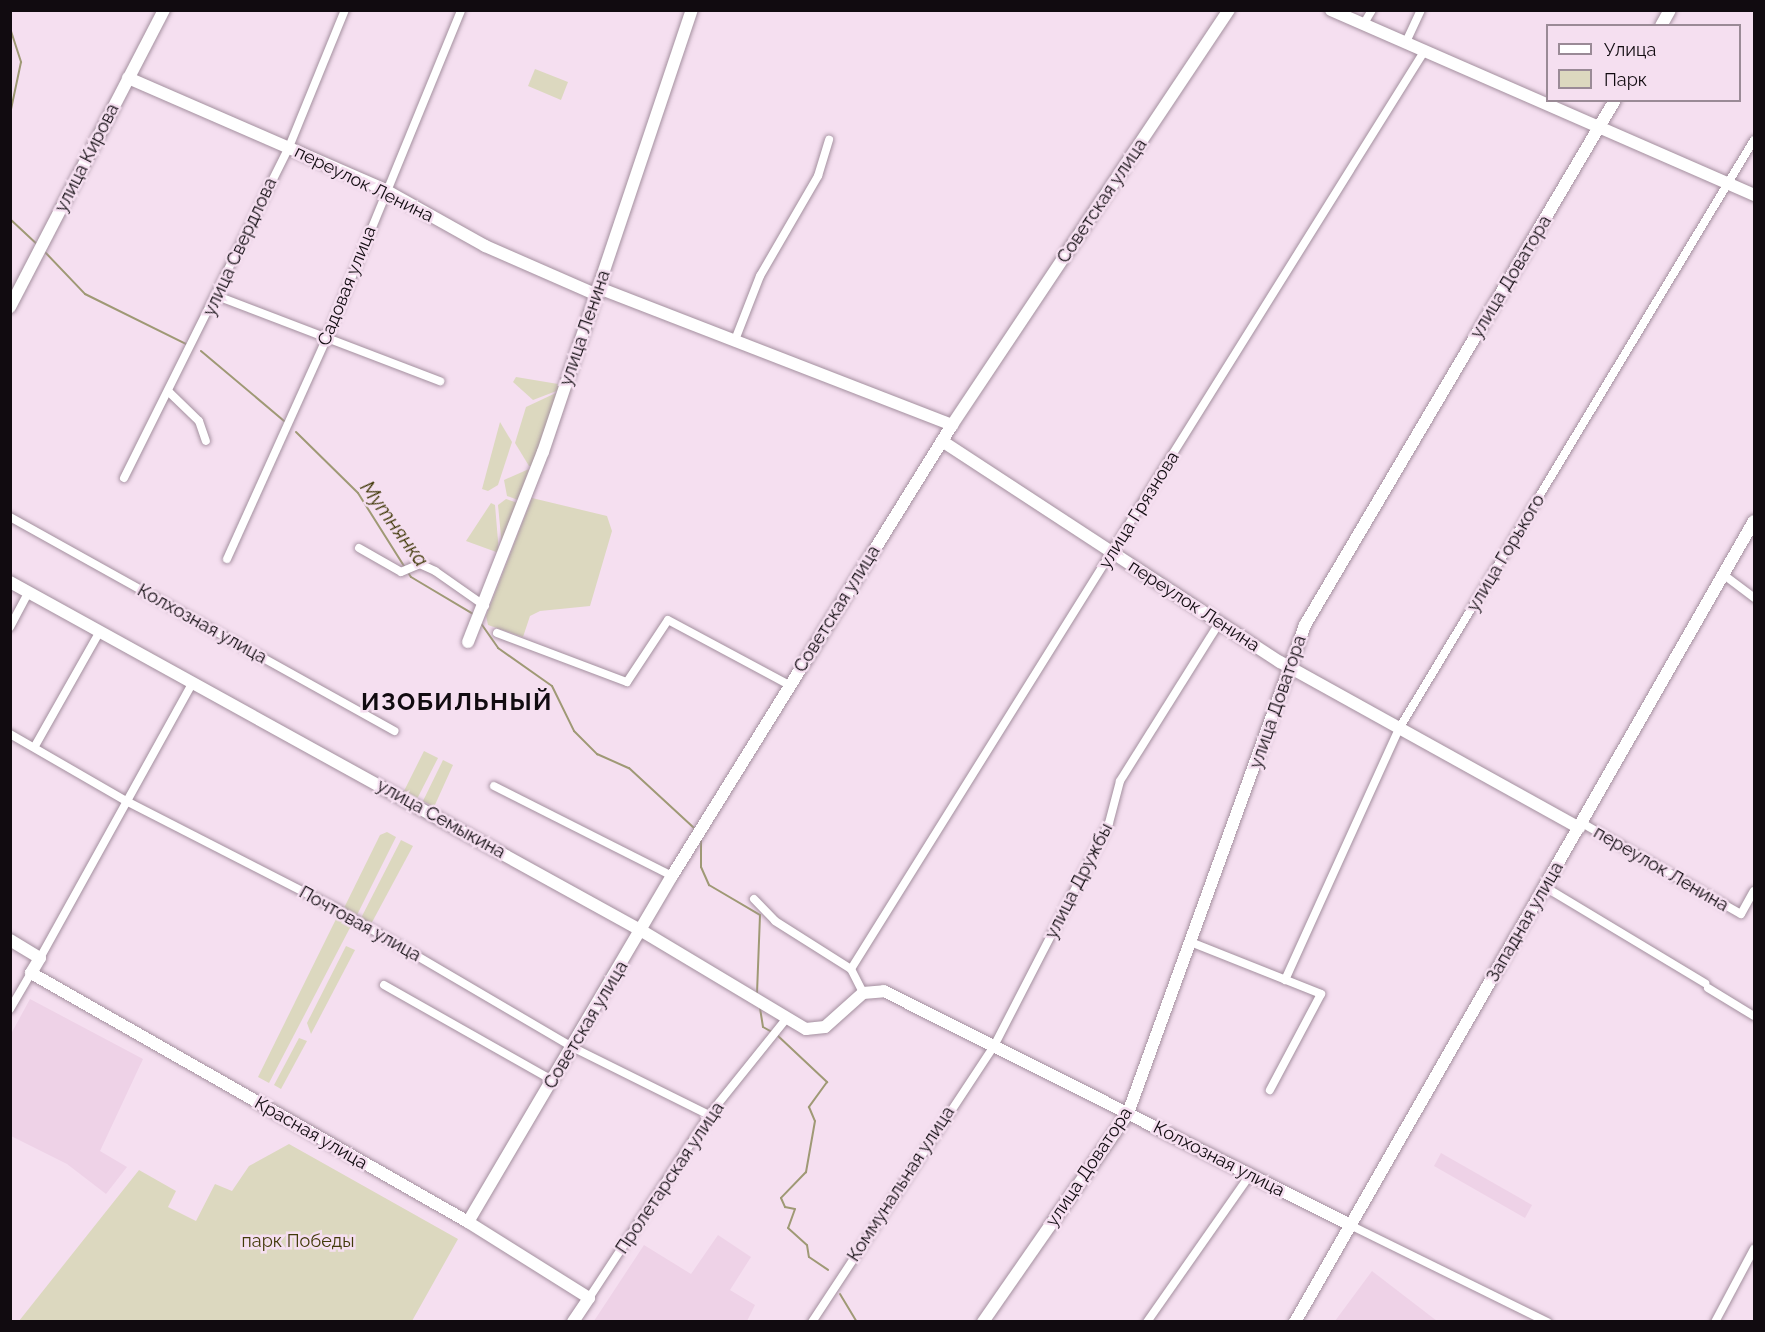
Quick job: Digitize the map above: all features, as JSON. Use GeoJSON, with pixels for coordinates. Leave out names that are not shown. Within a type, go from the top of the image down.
{"type":"FeatureCollection","features":[{"type":"Feature","properties":{"kind":"street","name":"улица Кирова"},"geometry":{"type":"LineString","coordinates":[[10,307],[164,10]]}},
{"type":"Feature","properties":{"kind":"street","name":"улица Свердлова"},"geometry":{"type":"LineString","coordinates":[[124,478],[170,393],[289,147],[345,10]]}},
{"type":"Feature","properties":{"kind":"street","name":"Садовая улица"},"geometry":{"type":"LineString","coordinates":[[227,559],[328,335],[385,190],[461,10]]}},
{"type":"Feature","properties":{"kind":"street","name":"улица Ленина"},"geometry":{"type":"LineString","coordinates":[[468,642],[481,615],[598,292],[692,10]]}},
{"type":"Feature","properties":{"kind":"street","name":"Советская улица"},"geometry":{"type":"LineString","coordinates":[[468,1222],[574,1048],[693,841],[952,425],[1229,10]]}},
{"type":"Feature","properties":{"kind":"street"},"geometry":{"type":"LineString","coordinates":[[1331,10],[1755,195]]}},
{"type":"Feature","properties":{"kind":"street"},"geometry":{"type":"LineString","coordinates":[[1363,25],[1372,10]]}},
{"type":"Feature","properties":{"kind":"street"},"geometry":{"type":"LineString","coordinates":[[1406,42],[1421,10]]}},
{"type":"Feature","properties":{"kind":"street"},"geometry":{"type":"LineString","coordinates":[[1662,24],[1670,10]]}},
{"type":"Feature","properties":{"kind":"street","name":"улица Грязнова"},"geometry":{"type":"LineString","coordinates":[[851,969],[1425,50]]}},
{"type":"Feature","properties":{"kind":"street","name":"переулок Ленина"},"geometry":{"type":"LineString","coordinates":[[128,78],[385,190],[485,246],[598,292],[735,340],[952,425]]}},
{"type":"Feature","properties":{"kind":"street","name":"улица Доватора"},"geometry":{"type":"LineString","coordinates":[[983,1322],[1128,1113],[1193,943],[1289,664],[1358,532],[1614,102]]}},
{"type":"Feature","properties":{"kind":"street"},"geometry":{"type":"LineString","coordinates":[[735,340],[760,276],[818,176],[829,140]]}},
{"type":"Feature","properties":{"kind":"street","name":"улица Горького"},"geometry":{"type":"LineString","coordinates":[[1285,980],[1400,727],[1755,140]]}},
{"type":"Feature","properties":{"kind":"street"},"geometry":{"type":"LineString","coordinates":[[217,296],[328,335],[440,381]]}},
{"type":"Feature","properties":{"kind":"street"},"geometry":{"type":"LineString","coordinates":[[170,393],[198,421],[206,441]]}},
{"type":"Feature","properties":{"kind":"street","name":"переулок Ленина"},"geometry":{"type":"LineString","coordinates":[[942,441],[1219,623],[1400,727],[1741,914],[1754,891]]}},
{"type":"Feature","properties":{"kind":"street","name":"Колхозная улица"},"geometry":{"type":"LineString","coordinates":[[10,517],[395,731]]}},
{"type":"Feature","properties":{"kind":"street","name":"Западная улица"},"geometry":{"type":"LineString","coordinates":[[1295,1322],[1755,521]]}},
{"type":"Feature","properties":{"kind":"street"},"geometry":{"type":"LineString","coordinates":[[359,548],[401,572],[420,564],[435,571],[481,615]]}},
{"type":"Feature","properties":{"kind":"street"},"geometry":{"type":"LineString","coordinates":[[1724,575],[1755,598]]}},
{"type":"Feature","properties":{"kind":"street","name":"улица Семыкина"},"geometry":{"type":"LineString","coordinates":[[10,582],[642,931],[806,1029],[825,1027],[863,993]]}},
{"type":"Feature","properties":{"kind":"street"},"geometry":{"type":"LineString","coordinates":[[10,627],[28,593]]}},
{"type":"Feature","properties":{"kind":"street"},"geometry":{"type":"LineString","coordinates":[[497,633],[627,682],[668,620],[789,686]]}},
{"type":"Feature","properties":{"kind":"street","name":"улица Дружбы"},"geometry":{"type":"LineString","coordinates":[[993,1048],[1109,823],[1120,782],[1219,623]]}},
{"type":"Feature","properties":{"kind":"street"},"geometry":{"type":"LineString","coordinates":[[35,747],[99,633]]}},
{"type":"Feature","properties":{"kind":"street"},"geometry":{"type":"LineString","coordinates":[[10,1010],[192,684]]}},
{"type":"Feature","properties":{"kind":"street","name":"Почтовая улица"},"geometry":{"type":"LineString","coordinates":[[10,734],[128,802],[337,909],[574,1048],[709,1115]]}},
{"type":"Feature","properties":{"kind":"street"},"geometry":{"type":"LineString","coordinates":[[494,786],[672,876]]}},
{"type":"Feature","properties":{"kind":"street"},"geometry":{"type":"LineString","coordinates":[[1545,887],[1755,1016]]}},
{"type":"Feature","properties":{"kind":"street"},"geometry":{"type":"LineString","coordinates":[[754,899],[775,921],[851,969],[863,993]]}},
{"type":"Feature","properties":{"kind":"street"},"geometry":{"type":"LineString","coordinates":[[10,940],[40,958]]}},
{"type":"Feature","properties":{"kind":"street"},"geometry":{"type":"LineString","coordinates":[[1193,943],[1321,994],[1270,1090]]}},
{"type":"Feature","properties":{"kind":"street","name":"Красная улица"},"geometry":{"type":"LineString","coordinates":[[31,973],[468,1222],[589,1298]]}},
{"type":"Feature","properties":{"kind":"street"},"geometry":{"type":"LineString","coordinates":[[384,985],[554,1081]]}},
{"type":"Feature","properties":{"kind":"street","name":"Колхозная улица"},"geometry":{"type":"LineString","coordinates":[[863,993],[884,991],[993,1048],[1547,1322]]}},
{"type":"Feature","properties":{"kind":"street","name":"Пролетарская улица"},"geometry":{"type":"LineString","coordinates":[[573,1322],[709,1115],[774,1039],[787,1018]]}},
{"type":"Feature","properties":{"kind":"street","name":"Коммунальная улица"},"geometry":{"type":"LineString","coordinates":[[812,1322],[993,1048]]}},
{"type":"Feature","properties":{"kind":"street"},"geometry":{"type":"LineString","coordinates":[[1147,1322],[1250,1175]]}},
{"type":"Feature","properties":{"kind":"street"},"geometry":{"type":"LineString","coordinates":[[1715,1322],[1755,1249]]}},
{"type":"Feature","properties":{"kind":"shaded area"},"geometry":{"type":"Polygon","coordinates":[[[30,999],[143,1059],[100,1151],[127,1167],[106,1194],[67,1164],[11,1136],[11,1034],[30,999]]]}},
{"type":"Feature","properties":{"kind":"shaded area"},"geometry":{"type":"Polygon","coordinates":[[[1441,1153],[1532,1205],[1525,1218],[1434,1166],[1441,1153]]]}},
{"type":"Feature","properties":{"kind":"shaded area"},"geometry":{"type":"Polygon","coordinates":[[[718,1235],[751,1257],[730,1290],[755,1305],[747,1321],[594,1321],[644,1245],[691,1274],[718,1235]]]}},
{"type":"Feature","properties":{"kind":"shaded area"},"geometry":{"type":"Polygon","coordinates":[[[1372,1271],[1437,1321],[1335,1321],[1372,1271]]]}},
{"type":"Feature","properties":{"kind":"green space"},"geometry":{"type":"Polygon","coordinates":[[[535,69],[568,82],[561,100],[528,86],[535,69]]]}},
{"type":"Feature","properties":{"kind":"green space"},"geometry":{"type":"Polygon","coordinates":[[[516,377],[558,384],[559,390],[533,400],[513,382],[516,377]]]}},
{"type":"Feature","properties":{"kind":"green space"},"geometry":{"type":"Polygon","coordinates":[[[558,392],[532,466],[529,466],[515,443],[526,407],[558,392]]]}},
{"type":"Feature","properties":{"kind":"green space"},"geometry":{"type":"Polygon","coordinates":[[[500,422],[512,442],[498,485],[488,491],[482,489],[500,422]]]}},
{"type":"Feature","properties":{"kind":"green space"},"geometry":{"type":"Polygon","coordinates":[[[529,469],[518,500],[507,496],[504,480],[529,469]]]}},
{"type":"Feature","properties":{"kind":"green space"},"geometry":{"type":"Polygon","coordinates":[[[532,498],[607,516],[612,531],[590,606],[540,611],[530,616],[523,637],[488,625],[486,616],[532,498]]]}},
{"type":"Feature","properties":{"kind":"green space"},"geometry":{"type":"Polygon","coordinates":[[[506,499],[518,503],[502,547],[498,505],[506,499]]]}},
{"type":"Feature","properties":{"kind":"green space"},"geometry":{"type":"Polygon","coordinates":[[[491,503],[495,505],[499,553],[466,541],[491,503]]]}},
{"type":"Feature","properties":{"kind":"green space"},"geometry":{"type":"Polygon","coordinates":[[[424,751],[438,758],[417,799],[404,791],[424,751]]]}},
{"type":"Feature","properties":{"kind":"green space"},"geometry":{"type":"Polygon","coordinates":[[[443,760],[453,765],[434,807],[423,801],[443,760]]]}},
{"type":"Feature","properties":{"kind":"green space"},"geometry":{"type":"Polygon","coordinates":[[[387,832],[396,837],[356,917],[343,910],[380,835],[387,832]]]}},
{"type":"Feature","properties":{"kind":"green space"},"geometry":{"type":"Polygon","coordinates":[[[401,840],[413,846],[370,926],[360,920],[401,840]]]}},
{"type":"Feature","properties":{"kind":"green space"},"geometry":{"type":"Polygon","coordinates":[[[338,915],[353,922],[269,1083],[258,1077],[338,915]]]}},
{"type":"Feature","properties":{"kind":"green space"},"geometry":{"type":"Polygon","coordinates":[[[346,946],[355,950],[311,1034],[307,1023],[346,946]]]}},
{"type":"Feature","properties":{"kind":"green space"},"geometry":{"type":"Polygon","coordinates":[[[299,1038],[307,1041],[281,1089],[274,1085],[299,1038]]]}},
{"type":"Feature","properties":{"kind":"green space","name":"парк Победы"},"geometry":{"type":"Polygon","coordinates":[[[289,1144],[458,1239],[412,1321],[19,1321],[139,1170],[176,1191],[168,1207],[196,1221],[215,1184],[232,1191],[249,1166],[289,1144]]]}},
{"type":"Feature","properties":{"kind":"waterway","name":"Мутнянка"},"geometry":{"type":"LineString","coordinates":[[10,28],[21,62],[10,114]]}},
{"type":"Feature","properties":{"kind":"waterway","name":"Мутнянка"},"geometry":{"type":"LineString","coordinates":[[10,219],[37,244]]}},
{"type":"Feature","properties":{"kind":"waterway","name":"Мутнянка"},"geometry":{"type":"LineString","coordinates":[[43,250],[85,294],[186,344]]}},
{"type":"Feature","properties":{"kind":"waterway","name":"Мутнянка"},"geometry":{"type":"LineString","coordinates":[[201,351],[284,421]]}},
{"type":"Feature","properties":{"kind":"waterway","name":"Мутнянка"},"geometry":{"type":"LineString","coordinates":[[296,432],[358,493],[411,577],[475,615]]}},
{"type":"Feature","properties":{"kind":"waterway","name":"Мутнянка"},"geometry":{"type":"LineString","coordinates":[[480,622],[498,648],[552,686],[574,731],[597,754],[629,768],[695,829]]}},
{"type":"Feature","properties":{"kind":"waterway","name":"Мутнянка"},"geometry":{"type":"LineString","coordinates":[[701,839],[701,867],[709,885],[760,915],[757,993]]}},
{"type":"Feature","properties":{"kind":"waterway","name":"Мутнянка"},"geometry":{"type":"LineString","coordinates":[[760,1008],[763,1027],[772,1032]]}},
{"type":"Feature","properties":{"kind":"waterway","name":"Мутнянка"},"geometry":{"type":"LineString","coordinates":[[777,1035],[827,1082],[809,1107],[815,1121],[806,1172],[781,1198],[785,1207],[795,1209],[788,1228],[807,1245],[809,1257],[828,1270]]}},
{"type":"Feature","properties":{"kind":"waterway","name":"Мутнянка"},"geometry":{"type":"LineString","coordinates":[[840,1294],[857,1322]]}},
{"type":"Feature","properties":{"kind":"district","name":"ИЗОБИЛЬНЫЙ"},"geometry":{"type":"Point","coordinates":[457,702]}}]}
